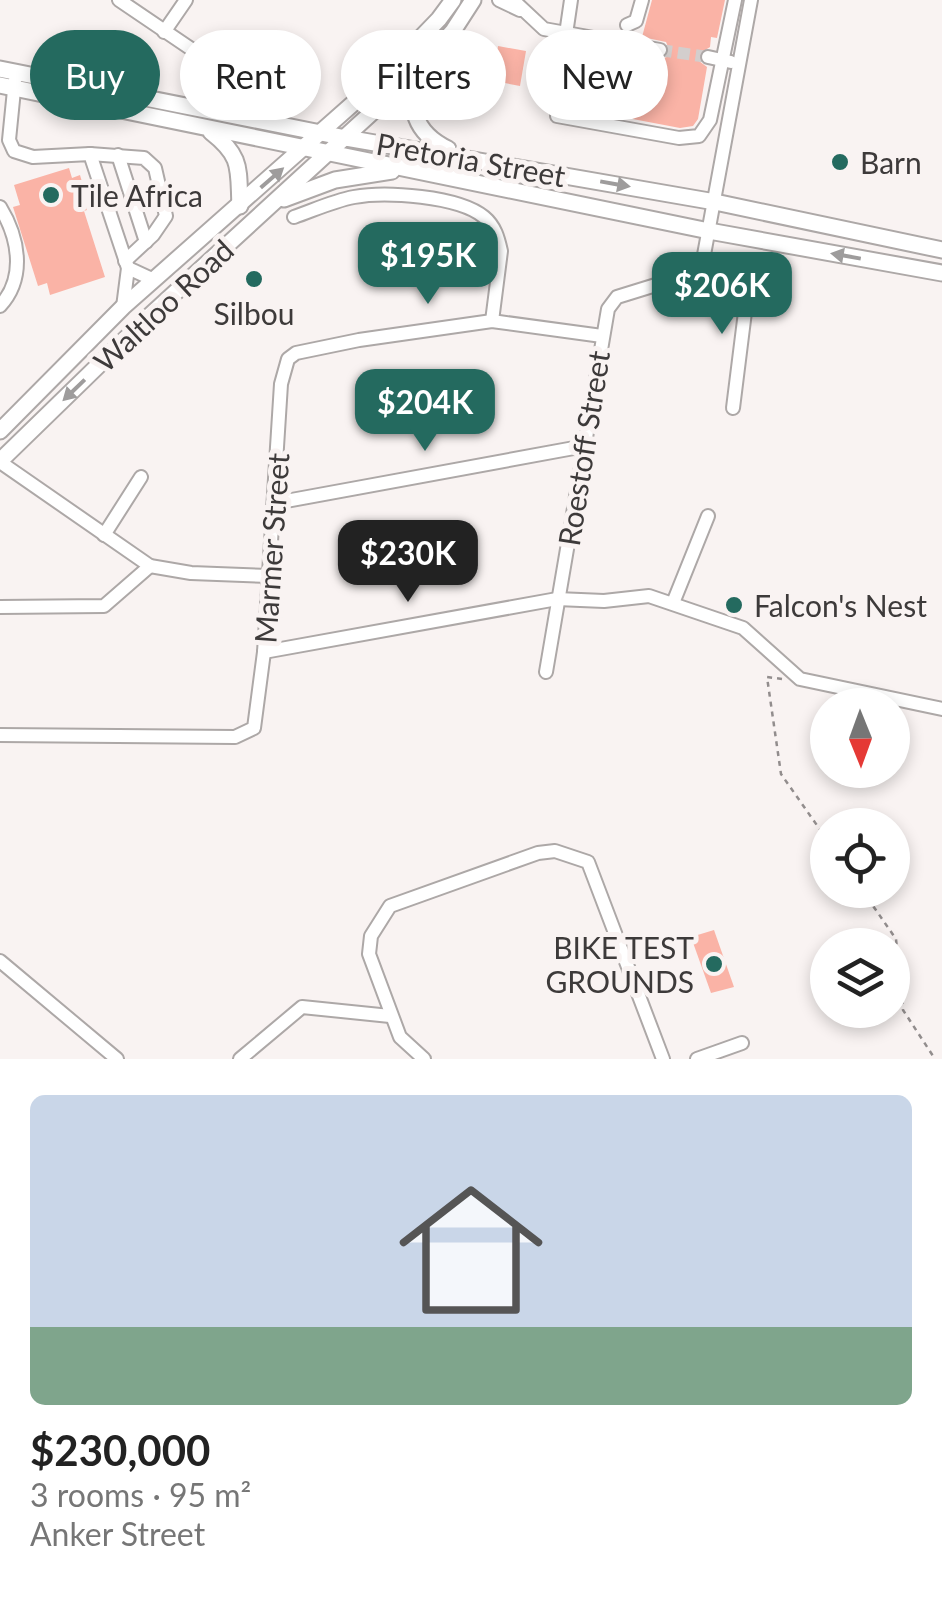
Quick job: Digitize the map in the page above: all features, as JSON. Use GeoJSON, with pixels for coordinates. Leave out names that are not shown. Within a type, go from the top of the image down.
{"type":"FeatureCollection","features":[{"type":"Feature","properties":{"kind":"main road","name":"Waltloo Road"},"geometry":{"type":"LineString","coordinates":[[0,431],[123,307],[384,77],[453,0]]}},
{"type":"Feature","properties":{"kind":"main road","name":"Waltloo Road"},"geometry":{"type":"LineString","coordinates":[[452,30],[473,0]]}},
{"type":"Feature","properties":{"kind":"main road","name":"Pretoria Street"},"geometry":{"type":"LineString","coordinates":[[7,78],[714,202],[942,250]]}},
{"type":"Feature","properties":{"kind":"main road","name":"Pretoria Street"},"geometry":{"type":"LineString","coordinates":[[7,78],[209,130],[709,231],[942,272]]}},
{"type":"Feature","properties":{"kind":"main road","name":"Waltloo Road"},"geometry":{"type":"LineString","coordinates":[[0,462],[365,120]]}},
{"type":"Feature","properties":{"kind":"main road"},"geometry":{"type":"LineString","coordinates":[[416,120],[430,139],[465,157]]}},
{"type":"Feature","properties":{"kind":"main road"},"geometry":{"type":"LineString","coordinates":[[209,130],[228,146],[239,164],[240,206]]}},
{"type":"Feature","properties":{"kind":"main road"},"geometry":{"type":"LineString","coordinates":[[263,212],[306,188],[350,176],[376,172],[436,173]]}},
{"type":"Feature","properties":{"kind":"street"},"geometry":{"type":"LineString","coordinates":[[120,0],[180,43]]}},
{"type":"Feature","properties":{"kind":"street"},"geometry":{"type":"LineString","coordinates":[[164,32],[186,0]]}},
{"type":"Feature","properties":{"kind":"street"},"geometry":{"type":"LineString","coordinates":[[461,19],[488,0]]}},
{"type":"Feature","properties":{"kind":"street"},"geometry":{"type":"LineString","coordinates":[[499,0],[518,6],[548,30]]}},
{"type":"Feature","properties":{"kind":"street"},"geometry":{"type":"LineString","coordinates":[[566,30],[570,0]]}},
{"type":"Feature","properties":{"kind":"street"},"geometry":{"type":"LineString","coordinates":[[627,25],[636,21],[642,0]]}},
{"type":"Feature","properties":{"kind":"street"},"geometry":{"type":"LineString","coordinates":[[733,408],[747,296],[740,287],[701,271],[714,202],[735,0]]}},
{"type":"Feature","properties":{"kind":"street"},"geometry":{"type":"LineString","coordinates":[[579,120],[679,138],[699,136],[710,120],[751,0]]}},
{"type":"Feature","properties":{"kind":"street"},"geometry":{"type":"LineString","coordinates":[[708,57],[731,62]]}},
{"type":"Feature","properties":{"kind":"street"},"geometry":{"type":"LineString","coordinates":[[7,78],[9,140],[14,151],[33,156],[90,154],[144,158],[155,168],[166,216],[126,265]]}},
{"type":"Feature","properties":{"kind":"street"},"geometry":{"type":"LineString","coordinates":[[90,154],[126,265],[123,307]]}},
{"type":"Feature","properties":{"kind":"street"},"geometry":{"type":"LineString","coordinates":[[118,155],[146,242]]}},
{"type":"Feature","properties":{"kind":"street"},"geometry":{"type":"LineString","coordinates":[[294,218],[356,196],[393,194],[468,206],[491,224],[499,241],[492,321],[602,336]]}},
{"type":"Feature","properties":{"kind":"street"},"geometry":{"type":"LineString","coordinates":[[0,208],[9,224],[18,266],[13,289],[0,306]]}},
{"type":"Feature","properties":{"kind":"street"},"geometry":{"type":"LineString","coordinates":[[126,265],[154,280]]}},
{"type":"Feature","properties":{"kind":"street","name":"Roestoff Street"},"geometry":{"type":"LineString","coordinates":[[546,672],[608,309],[617,297],[701,271]]}},
{"type":"Feature","properties":{"kind":"street","name":"Marmer Street"},"geometry":{"type":"LineString","coordinates":[[0,735],[235,737],[254,728],[264,652],[284,368],[288,359],[306,349],[492,321]]}},
{"type":"Feature","properties":{"kind":"street"},"geometry":{"type":"LineString","coordinates":[[275,503],[585,446]]}},
{"type":"Feature","properties":{"kind":"street"},"geometry":{"type":"LineString","coordinates":[[0,462],[150,566],[191,574],[270,576]]}},
{"type":"Feature","properties":{"kind":"street"},"geometry":{"type":"LineString","coordinates":[[104,535],[141,477]]}},
{"type":"Feature","properties":{"kind":"street"},"geometry":{"type":"LineString","coordinates":[[673,603],[708,516]]}},
{"type":"Feature","properties":{"kind":"street"},"geometry":{"type":"LineString","coordinates":[[0,608],[104,606],[150,566]]}},
{"type":"Feature","properties":{"kind":"street"},"geometry":{"type":"LineString","coordinates":[[264,652],[558,599],[604,601],[642,596],[743,628],[800,679],[942,709]]}},
{"type":"Feature","properties":{"kind":"street"},"geometry":{"type":"LineString","coordinates":[[424,1059],[400,1037],[390,1016],[369,954],[371,936],[390,906],[555,850],[588,862],[663,1059]]}},
{"type":"Feature","properties":{"kind":"street"},"geometry":{"type":"LineString","coordinates":[[0,961],[117,1059]]}},
{"type":"Feature","properties":{"kind":"street"},"geometry":{"type":"LineString","coordinates":[[240,1059],[302,1007],[390,1016]]}},
{"type":"Feature","properties":{"kind":"street"},"geometry":{"type":"LineString","coordinates":[[697,1059],[742,1043]]}},
{"type":"Feature","properties":{"kind":"path"},"geometry":{"type":"LineString","coordinates":[[783,679],[768,677],[781,774],[810,815]]}},
{"type":"Feature","properties":{"kind":"path"},"geometry":{"type":"LineString","coordinates":[[874,908],[896,939],[904,1010],[934,1059]]}},
{"type":"Feature","properties":{"kind":"building"},"geometry":{"type":"Polygon","coordinates":[[[652,0],[725,0],[717,38],[711,37],[710,47],[699,54],[699,61],[707,67],[698,119],[693,126],[680,128],[638,120],[668,120],[668,30],[644,30],[652,0]]]}},
{"type":"Feature","properties":{"kind":"building"},"geometry":{"type":"Polygon","coordinates":[[[506,47],[526,51],[520,86],[506,83],[506,47]]]}},
{"type":"Feature","properties":{"kind":"building"},"geometry":{"type":"Polygon","coordinates":[[[69,168],[72,178],[80,175],[90,209],[84,211],[105,277],[50,295],[47,283],[38,286],[13,207],[20,205],[14,185],[69,168]]]}},
{"type":"Feature","properties":{"kind":"building","name":"BIKE TEST GROUNDS"},"geometry":{"type":"Polygon","coordinates":[[[714,930],[734,987],[711,993],[691,937],[714,930]]]}},
{"type":"Feature","properties":{"kind":"tunnel"},"geometry":{"type":"LineString","coordinates":[[668,51],[708,57]]}},
{"type":"Feature","properties":{"kind":"place","name":"Barn"},"geometry":{"type":"Point","coordinates":[840,162]}},
{"type":"Feature","properties":{"kind":"place","name":"Tile Africa"},"geometry":{"type":"Point","coordinates":[51,195]}},
{"type":"Feature","properties":{"kind":"place","name":"Silbou"},"geometry":{"type":"Point","coordinates":[254,279]}},
{"type":"Feature","properties":{"kind":"place","name":"Falcon's Nest"},"geometry":{"type":"Point","coordinates":[734,605]}},
{"type":"Feature","properties":{"kind":"place","name":"BIKE TEST GROUNDS"},"geometry":{"type":"Point","coordinates":[714,964]}}]}
